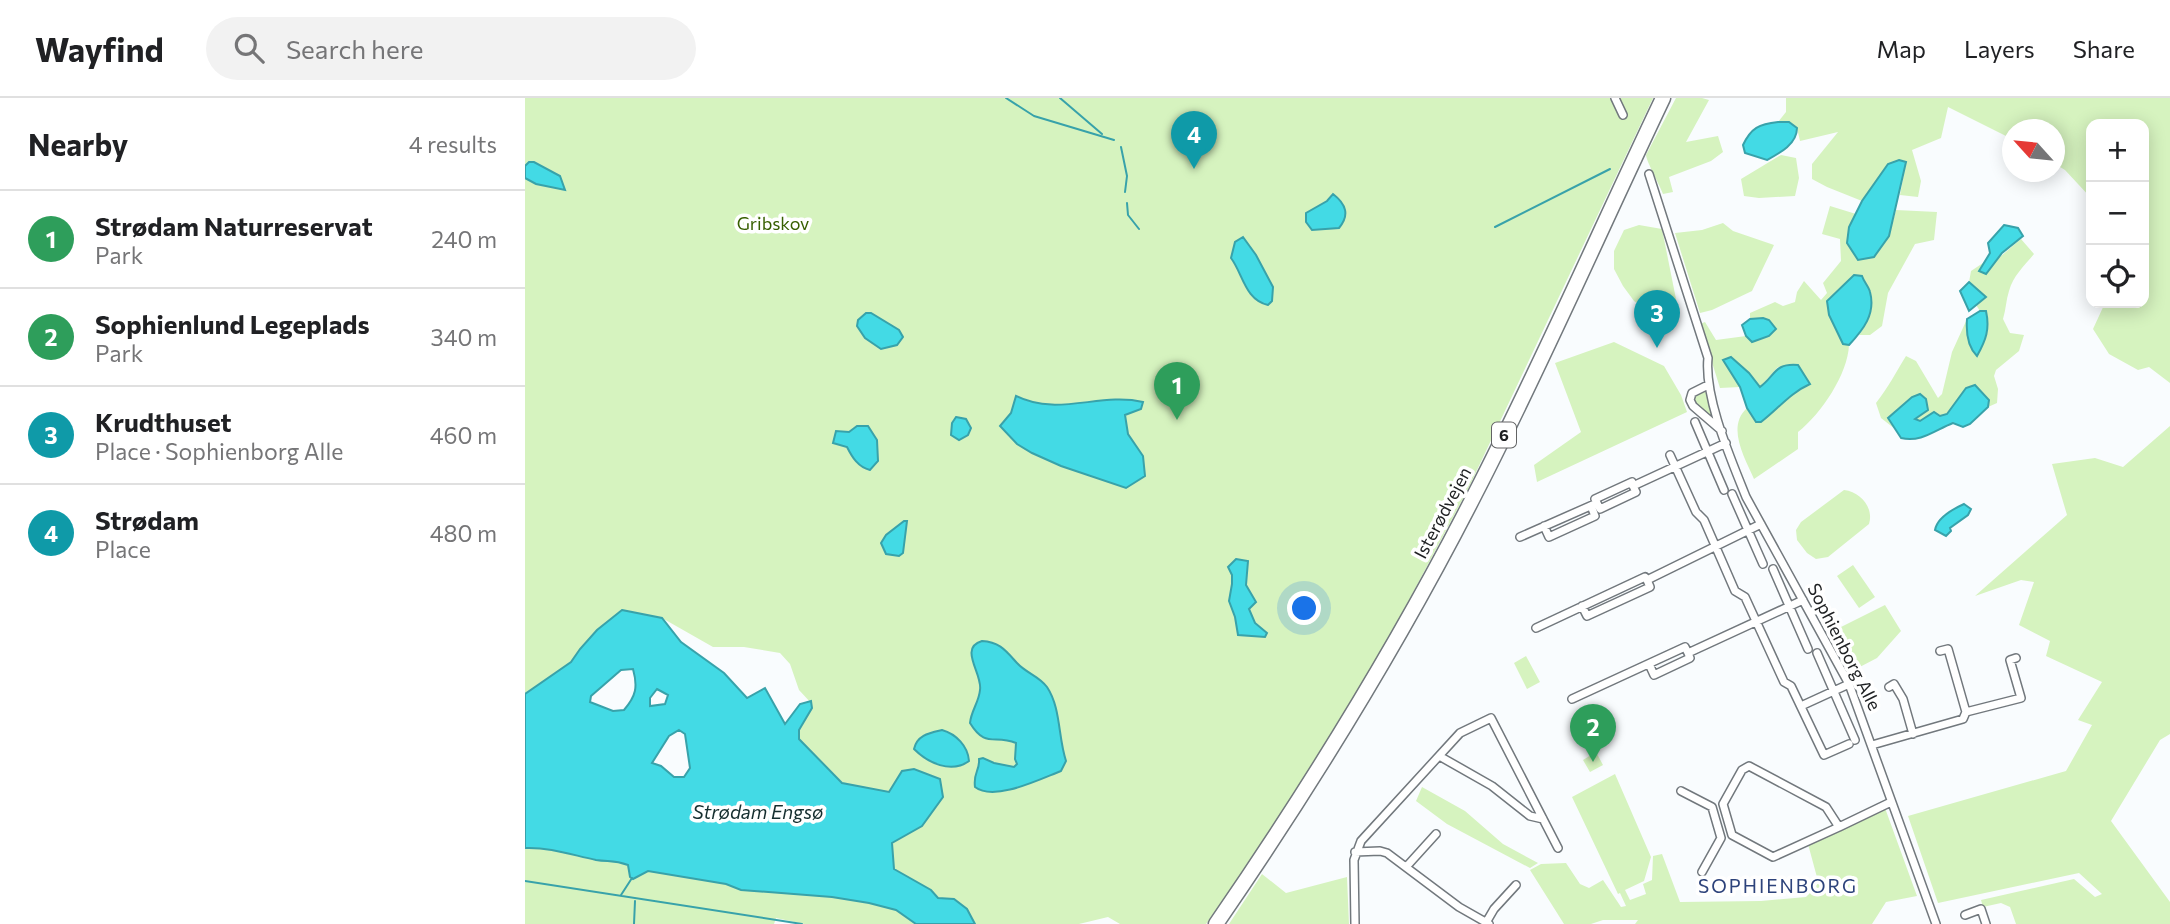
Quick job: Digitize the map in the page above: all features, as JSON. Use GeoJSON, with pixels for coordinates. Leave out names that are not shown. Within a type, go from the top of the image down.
{"type":"FeatureCollection","features":[{"type":"Feature","properties":{"kind":"highway","name":"Isterødvejen"},"geometry":{"type":"LineString","coordinates":[[1216,924],[1324,760],[1475,495],[1536,372],[1663,98]]}},
{"type":"Feature","properties":{"kind":"street"},"geometry":{"type":"LineString","coordinates":[[1615,98],[1623,116]]}},
{"type":"Feature","properties":{"kind":"street","name":"Sophienborg Alle"},"geometry":{"type":"LineString","coordinates":[[1649,174],[1708,358],[1708,386],[1746,497],[1849,684],[1936,924]]}},
{"type":"Feature","properties":{"kind":"street"},"geometry":{"type":"LineString","coordinates":[[1708,386],[1692,393],[1690,400],[1693,406],[1722,431]]}},
{"type":"Feature","properties":{"kind":"street"},"geometry":{"type":"LineString","coordinates":[[1695,422],[1763,564]]}},
{"type":"Feature","properties":{"kind":"street"},"geometry":{"type":"LineString","coordinates":[[1520,537],[1544,526],[1549,537],[1595,516],[1594,505],[1599,509],[1636,492],[1633,486],[1726,443]]}},
{"type":"Feature","properties":{"kind":"street"},"geometry":{"type":"LineString","coordinates":[[1670,456],[1696,512],[1704,520],[1735,591],[1745,597],[1784,682],[1791,686],[1823,755],[1852,742],[1817,653]]}},
{"type":"Feature","properties":{"kind":"street"},"geometry":{"type":"LineString","coordinates":[[1536,628],[1645,577],[1647,580],[1761,524]]}},
{"type":"Feature","properties":{"kind":"street"},"geometry":{"type":"LineString","coordinates":[[1773,569],[1808,649]]}},
{"type":"Feature","properties":{"kind":"street"},"geometry":{"type":"LineString","coordinates":[[1688,653],[1803,600]]}},
{"type":"Feature","properties":{"kind":"street"},"geometry":{"type":"LineString","coordinates":[[1572,699],[1685,647],[1690,658],[1654,675],[1649,664]]}},
{"type":"Feature","properties":{"kind":"street"},"geometry":{"type":"LineString","coordinates":[[1873,745],[1963,719],[1966,712],[1948,649],[1940,651]]}},
{"type":"Feature","properties":{"kind":"street"},"geometry":{"type":"LineString","coordinates":[[1966,712],[2021,698],[2010,660],[2016,658]]}},
{"type":"Feature","properties":{"kind":"street"},"geometry":{"type":"LineString","coordinates":[[1801,706],[1849,684]]}},
{"type":"Feature","properties":{"kind":"street"},"geometry":{"type":"LineString","coordinates":[[1889,687],[1894,684],[1903,699],[1913,734]]}},
{"type":"Feature","properties":{"kind":"street"},"geometry":{"type":"LineString","coordinates":[[1356,924],[1355,852],[1361,841],[1461,733],[1491,718],[1557,848]]}},
{"type":"Feature","properties":{"kind":"street"},"geometry":{"type":"LineString","coordinates":[[1441,757],[1492,786],[1530,816],[1543,819]]}},
{"type":"Feature","properties":{"kind":"street"},"geometry":{"type":"LineString","coordinates":[[1839,827],[1826,807],[1749,766],[1742,770],[1723,804],[1732,835],[1773,857],[1793,849],[1839,827],[1891,802]]}},
{"type":"Feature","properties":{"kind":"street"},"geometry":{"type":"LineString","coordinates":[[1681,791],[1712,807],[1721,838],[1702,872]]}},
{"type":"Feature","properties":{"kind":"street"},"geometry":{"type":"LineString","coordinates":[[1708,805],[1725,800]]}},
{"type":"Feature","properties":{"kind":"street"},"geometry":{"type":"LineString","coordinates":[[1407,866],[1436,834]]}},
{"type":"Feature","properties":{"kind":"street"},"geometry":{"type":"LineString","coordinates":[[1719,842],[1736,837]]}},
{"type":"Feature","properties":{"kind":"street"},"geometry":{"type":"LineString","coordinates":[[1355,852],[1387,853],[1459,907],[1488,923],[1495,909],[1516,885]]}},
{"type":"Feature","properties":{"kind":"street"},"geometry":{"type":"LineString","coordinates":[[1965,915],[1981,909],[1986,924]]}},
{"type":"Feature","properties":{"kind":"green space","name":"Gribskov"},"geometry":{"type":"Polygon","coordinates":[[[525,98],[1653,98],[1468,489],[1382,651],[1331,738],[1206,924],[1120,924],[1108,917],[1079,924],[975,924],[967,909],[938,898],[931,890],[894,870],[892,843],[922,826],[943,797],[902,771],[889,792],[843,783],[799,739],[798,730],[812,704],[799,690],[790,664],[780,653],[744,647],[713,647],[662,618],[622,610],[580,649],[571,662],[525,694],[525,98]]]}},
{"type":"Feature","properties":{"kind":"green space"},"geometry":{"type":"Polygon","coordinates":[[[1676,98],[1709,100],[1686,142],[1718,136],[1723,152],[1711,161],[1669,177],[1673,192],[1663,194],[1646,155],[1676,98]]]}},
{"type":"Feature","properties":{"kind":"green space"},"geometry":{"type":"Polygon","coordinates":[[[1786,98],[2170,98],[2170,383],[2149,367],[2138,370],[2109,354],[2093,329],[2103,308],[2149,308],[2149,119],[2086,119],[2086,193],[2065,170],[2065,119],[2002,119],[2002,134],[1948,107],[1941,138],[1912,150],[1921,181],[1918,197],[1900,195],[1906,162],[1888,164],[1862,201],[1812,179],[1812,164],[1838,132],[1800,141],[1797,128],[1789,122],[1778,122],[1786,112],[1786,98]]]}},
{"type":"Feature","properties":{"kind":"green space"},"geometry":{"type":"Polygon","coordinates":[[[1781,155],[1796,158],[1799,178],[1795,196],[1744,196],[1741,179],[1781,155]]]}},
{"type":"Feature","properties":{"kind":"green space"},"geometry":{"type":"Polygon","coordinates":[[[1830,206],[1856,214],[1849,227],[1858,260],[1874,257],[1889,236],[1896,210],[1937,212],[1934,240],[1915,244],[1888,293],[1882,326],[1870,335],[1859,335],[1867,323],[1871,309],[1865,283],[1843,344],[1849,345],[1844,368],[1832,393],[1816,415],[1798,432],[1798,449],[1754,479],[1739,443],[1738,424],[1741,416],[1747,408],[1751,416],[1778,408],[1792,393],[1810,384],[1798,365],[1778,367],[1760,387],[1749,373],[1726,365],[1740,387],[1720,388],[1700,324],[1705,322],[1716,340],[1746,336],[1752,342],[1756,318],[1750,319],[1750,313],[1775,302],[1783,306],[1795,302],[1797,292],[1804,281],[1821,300],[1827,293],[1823,283],[1841,261],[1840,239],[1822,234],[1830,206]]]}},
{"type":"Feature","properties":{"kind":"green space"},"geometry":{"type":"Polygon","coordinates":[[[1723,223],[1733,231],[1774,245],[1752,291],[1700,313],[1675,233],[1702,230],[1723,223]]]}},
{"type":"Feature","properties":{"kind":"green space"},"geometry":{"type":"Polygon","coordinates":[[[1639,225],[1662,229],[1679,314],[1661,316],[1634,301],[1614,269],[1614,251],[1624,230],[1639,225]]]}},
{"type":"Feature","properties":{"kind":"green space"},"geometry":{"type":"Polygon","coordinates":[[[2021,239],[2034,254],[2013,281],[2003,319],[2010,333],[2024,335],[2019,351],[1996,370],[1994,376],[1998,389],[1997,403],[1988,407],[1988,400],[1975,385],[1947,414],[1940,416],[1934,412],[1920,421],[1889,421],[1895,429],[1881,418],[1876,403],[1906,356],[1916,361],[1938,398],[1942,394],[1952,352],[1967,319],[1967,328],[1986,311],[1980,311],[1976,305],[1986,297],[1969,282],[1971,271],[1983,263],[1979,271],[1985,268],[2021,239]]]}},
{"type":"Feature","properties":{"kind":"green space"},"geometry":{"type":"Polygon","coordinates":[[[1614,342],[1664,366],[1681,395],[1687,412],[1537,482],[1534,465],[1581,432],[1555,363],[1614,342]]]}},
{"type":"Feature","properties":{"kind":"green space"},"geometry":{"type":"Polygon","coordinates":[[[1703,391],[1707,393],[1716,424],[1693,400],[1694,395],[1703,391]]]}},
{"type":"Feature","properties":{"kind":"green space"},"geometry":{"type":"Polygon","coordinates":[[[2170,426],[2170,734],[2160,740],[2111,821],[2170,902],[2170,924],[2016,924],[2010,907],[2001,903],[1983,907],[1981,900],[2074,879],[2095,897],[2102,894],[2079,873],[1938,903],[1908,816],[2066,771],[2092,725],[2078,720],[2102,682],[2046,656],[2050,641],[2019,625],[2034,582],[2021,580],[1975,596],[2067,515],[2052,464],[2095,458],[2123,467],[2170,426]]]}},
{"type":"Feature","properties":{"kind":"green space"},"geometry":{"type":"Polygon","coordinates":[[[1844,490],[1856,494],[1865,502],[1870,512],[1869,524],[1828,557],[1816,559],[1807,553],[1797,540],[1796,530],[1801,522],[1844,490]]]}},
{"type":"Feature","properties":{"kind":"green space"},"geometry":{"type":"Polygon","coordinates":[[[1853,565],[1875,597],[1859,608],[1837,576],[1853,565]]]}},
{"type":"Feature","properties":{"kind":"green space"},"geometry":{"type":"Polygon","coordinates":[[[1885,605],[1901,631],[1877,658],[1854,670],[1833,631],[1885,605]]]}},
{"type":"Feature","properties":{"kind":"green space"},"geometry":{"type":"Polygon","coordinates":[[[1526,656],[1540,682],[1527,689],[1514,663],[1526,656]]]}},
{"type":"Feature","properties":{"kind":"green space"},"geometry":{"type":"Polygon","coordinates":[[[1596,752],[1603,765],[1590,772],[1583,760],[1596,752]]]}},
{"type":"Feature","properties":{"kind":"green space"},"geometry":{"type":"Polygon","coordinates":[[[1615,774],[1651,857],[1644,881],[1625,890],[1630,900],[1646,894],[1643,884],[1652,880],[1653,856],[1662,854],[1680,902],[1761,901],[1806,897],[1818,881],[1808,844],[1885,808],[1917,896],[1886,902],[1872,924],[1635,924],[1638,920],[1603,920],[1591,924],[1564,924],[1530,870],[1541,864],[1566,863],[1580,884],[1589,888],[1603,880],[1621,907],[1626,906],[1572,797],[1615,774]]]}},
{"type":"Feature","properties":{"kind":"green space"},"geometry":{"type":"Polygon","coordinates":[[[1422,787],[1465,811],[1503,844],[1538,863],[1530,868],[1447,824],[1416,801],[1422,787]]]}},
{"type":"Feature","properties":{"kind":"green space"},"geometry":{"type":"Polygon","coordinates":[[[525,848],[552,850],[623,863],[628,865],[630,876],[648,871],[726,884],[741,890],[832,897],[869,903],[894,909],[916,924],[804,924],[776,918],[774,924],[525,924],[525,848]]]}},
{"type":"Feature","properties":{"kind":"green space"},"geometry":{"type":"Polygon","coordinates":[[[1262,874],[1286,893],[1347,877],[1349,924],[1229,924],[1262,874]]]}},
{"type":"Feature","properties":{"kind":"water"},"geometry":{"type":"Polygon","coordinates":[[[1789,122],[1797,128],[1794,139],[1787,147],[1767,160],[1745,153],[1743,145],[1753,131],[1766,124],[1789,122]]]}},
{"type":"Feature","properties":{"kind":"water"},"geometry":{"type":"Polygon","coordinates":[[[1899,160],[1906,162],[1889,236],[1874,257],[1858,260],[1847,243],[1849,227],[1862,201],[1888,164],[1899,160]]]}},
{"type":"Feature","properties":{"kind":"water"},"geometry":{"type":"Polygon","coordinates":[[[529,162],[560,176],[565,190],[536,184],[525,178],[525,166],[529,162]]]}},
{"type":"Feature","properties":{"kind":"water"},"geometry":{"type":"Polygon","coordinates":[[[1333,194],[1345,210],[1345,219],[1339,228],[1312,230],[1306,222],[1306,213],[1327,201],[1333,194]]]}},
{"type":"Feature","properties":{"kind":"water"},"geometry":{"type":"Polygon","coordinates":[[[2004,225],[2018,228],[2023,236],[2002,253],[1986,274],[1979,271],[1990,253],[1988,243],[2004,225]]]}},
{"type":"Feature","properties":{"kind":"water"},"geometry":{"type":"Polygon","coordinates":[[[1243,237],[1273,287],[1272,301],[1268,305],[1254,298],[1249,292],[1231,258],[1235,242],[1243,237]]]}},
{"type":"Feature","properties":{"kind":"water"},"geometry":{"type":"Polygon","coordinates":[[[1854,275],[1862,276],[1869,288],[1871,307],[1863,327],[1849,345],[1843,344],[1829,315],[1827,301],[1854,275]]]}},
{"type":"Feature","properties":{"kind":"water"},"geometry":{"type":"Polygon","coordinates":[[[1969,282],[1986,297],[1969,311],[1960,291],[1969,282]]]}},
{"type":"Feature","properties":{"kind":"water"},"geometry":{"type":"Polygon","coordinates":[[[1980,311],[1986,311],[1987,329],[1977,356],[1968,339],[1967,319],[1980,311]]]}},
{"type":"Feature","properties":{"kind":"water"},"geometry":{"type":"Polygon","coordinates":[[[866,313],[871,313],[899,330],[903,337],[897,345],[881,349],[865,338],[857,326],[858,320],[866,313]]]}},
{"type":"Feature","properties":{"kind":"water"},"geometry":{"type":"Polygon","coordinates":[[[1750,319],[1769,320],[1776,329],[1769,336],[1752,342],[1746,336],[1742,325],[1750,319]]]}},
{"type":"Feature","properties":{"kind":"water"},"geometry":{"type":"Polygon","coordinates":[[[1731,357],[1760,387],[1780,368],[1790,365],[1798,365],[1810,384],[1761,422],[1756,422],[1747,408],[1740,387],[1723,360],[1731,357]]]}},
{"type":"Feature","properties":{"kind":"water"},"geometry":{"type":"Polygon","coordinates":[[[1975,385],[1989,400],[1988,407],[1963,427],[1953,423],[1921,437],[1908,439],[1901,438],[1888,418],[1912,397],[1920,394],[1926,399],[1928,410],[1915,419],[1920,421],[1934,412],[1940,416],[1947,414],[1966,388],[1975,385]]]}},
{"type":"Feature","properties":{"kind":"water"},"geometry":{"type":"Polygon","coordinates":[[[1016,396],[1048,404],[1111,400],[1143,402],[1141,409],[1125,415],[1128,434],[1143,456],[1145,476],[1126,488],[1061,466],[1017,444],[1000,426],[1011,413],[1016,396]]]}},
{"type":"Feature","properties":{"kind":"water"},"geometry":{"type":"Polygon","coordinates":[[[956,417],[966,419],[971,428],[968,435],[959,440],[951,435],[952,423],[956,417]]]}},
{"type":"Feature","properties":{"kind":"water"},"geometry":{"type":"Polygon","coordinates":[[[857,426],[868,426],[877,440],[878,461],[870,470],[853,458],[847,447],[833,443],[836,431],[849,432],[857,426]]]}},
{"type":"Feature","properties":{"kind":"water"},"geometry":{"type":"Polygon","coordinates":[[[1964,504],[1971,509],[1968,515],[1950,528],[1951,531],[1946,536],[1935,530],[1942,518],[1964,504]]]}},
{"type":"Feature","properties":{"kind":"water"},"geometry":{"type":"Polygon","coordinates":[[[907,521],[903,553],[899,556],[886,554],[881,543],[886,535],[907,521]]]}},
{"type":"Feature","properties":{"kind":"water"},"geometry":{"type":"Polygon","coordinates":[[[1236,559],[1248,561],[1246,585],[1256,602],[1249,609],[1255,623],[1267,633],[1265,637],[1238,635],[1229,601],[1232,575],[1228,567],[1236,559]]]}},
{"type":"Feature","properties":{"kind":"water","name":"Strødam Engsø"},"geometry":{"type":"Polygon","coordinates":[[[622,610],[662,618],[681,642],[724,673],[747,698],[765,688],[785,724],[800,704],[811,701],[812,708],[799,730],[799,739],[842,783],[889,792],[902,771],[914,769],[940,779],[943,797],[922,826],[892,843],[894,869],[931,890],[938,898],[954,899],[967,909],[975,924],[916,924],[896,910],[869,903],[832,897],[741,890],[726,884],[648,871],[633,879],[630,877],[628,865],[623,863],[552,850],[525,848],[525,694],[571,662],[597,630],[622,610]],[[633,669],[621,670],[591,696],[590,702],[613,711],[624,710],[635,691],[635,681],[633,669]],[[657,689],[650,698],[650,706],[665,704],[668,695],[657,689]],[[679,730],[669,736],[652,763],[661,766],[674,777],[684,777],[690,768],[685,734],[679,730]]]}},
{"type":"Feature","properties":{"kind":"water"},"geometry":{"type":"Polygon","coordinates":[[[982,641],[1002,648],[1040,680],[1052,695],[1066,761],[1061,771],[1005,791],[983,791],[975,787],[979,759],[1014,767],[1017,764],[1016,743],[981,736],[970,723],[980,690],[972,649],[982,641]]]}},
{"type":"Feature","properties":{"kind":"water"},"geometry":{"type":"Polygon","coordinates":[[[942,730],[960,741],[969,761],[955,767],[947,767],[926,759],[914,749],[921,738],[942,730]]]}},
{"type":"Feature","properties":{"kind":"waterway"},"geometry":{"type":"LineString","coordinates":[[1006,98],[1034,116],[1114,140]]}},
{"type":"Feature","properties":{"kind":"waterway"},"geometry":{"type":"LineString","coordinates":[[1060,98],[1102,134]]}},
{"type":"Feature","properties":{"kind":"waterway"},"geometry":{"type":"LineString","coordinates":[[1121,147],[1127,176],[1125,192]]}},
{"type":"Feature","properties":{"kind":"waterway"},"geometry":{"type":"LineString","coordinates":[[1495,227],[1610,169]]}},
{"type":"Feature","properties":{"kind":"waterway"},"geometry":{"type":"LineString","coordinates":[[1127,203],[1128,215],[1139,229]]}},
{"type":"Feature","properties":{"kind":"waterway"},"geometry":{"type":"LineString","coordinates":[[621,895],[632,878]]}},
{"type":"Feature","properties":{"kind":"waterway"},"geometry":{"type":"LineString","coordinates":[[525,881],[802,924]]}},
{"type":"Feature","properties":{"kind":"waterway"},"geometry":{"type":"LineString","coordinates":[[634,924],[635,901]]}},
{"type":"Feature","properties":{"kind":"place","name":"Strødam"},"geometry":{"type":"Point","coordinates":[1194,169]}},
{"type":"Feature","properties":{"kind":"place","name":"Krudthuset"},"geometry":{"type":"Point","coordinates":[1657,348]}},
{"type":"Feature","properties":{"kind":"place","name":"Strødam Naturreservat"},"geometry":{"type":"Point","coordinates":[1177,420]}},
{"type":"Feature","properties":{"kind":"place","name":"Sophienlund Legeplads"},"geometry":{"type":"Point","coordinates":[1593,762]}},
{"type":"Feature","properties":{"kind":"district","name":"SOPHIENBORG"},"geometry":{"type":"Point","coordinates":[1778,886]}}]}
